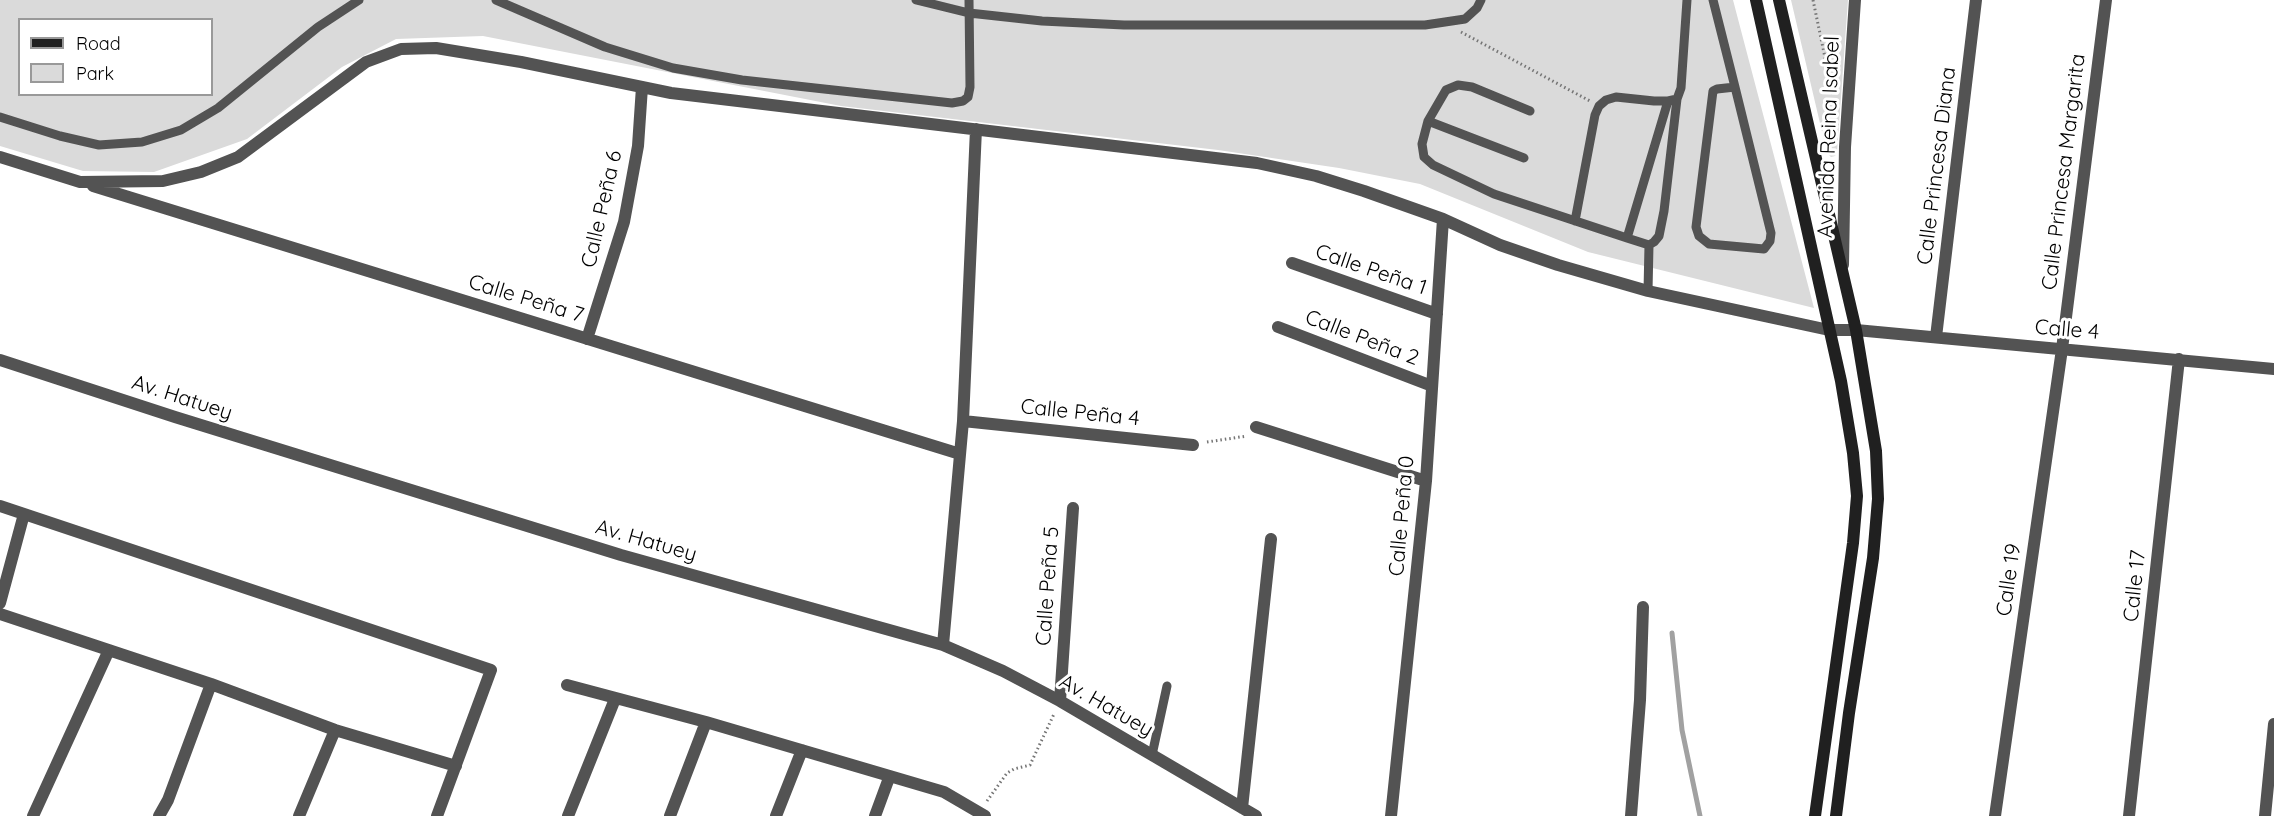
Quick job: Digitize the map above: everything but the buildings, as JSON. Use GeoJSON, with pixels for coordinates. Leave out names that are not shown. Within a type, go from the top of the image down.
{"type":"FeatureCollection","features":[{"type":"Feature","properties":{"kind":"main road"},"geometry":{"type":"LineString","coordinates":[[1755,0],[1829,330],[1853,453],[1857,496],[1852,554],[1815,816]]}},
{"type":"Feature","properties":{"kind":"main road"},"geometry":{"type":"LineString","coordinates":[[1779,0],[1856,330],[1876,451],[1878,499],[1873,558],[1836,816]]}},
{"type":"Feature","properties":{"kind":"street","name":"Avenida Reina Isabel"},"geometry":{"type":"LineString","coordinates":[[1843,276],[1845,147],[1855,0]]}},
{"type":"Feature","properties":{"kind":"street","name":"Calle Princesa Diana"},"geometry":{"type":"LineString","coordinates":[[1936,338],[1976,0]]}},
{"type":"Feature","properties":{"kind":"street","name":"Calle Princesa Margarita"},"geometry":{"type":"LineString","coordinates":[[2062,349],[2106,0]]}},
{"type":"Feature","properties":{"kind":"street","name":"Calle 4"},"geometry":{"type":"LineString","coordinates":[[80,182],[163,181],[201,172],[238,157],[366,62],[400,49],[436,48],[521,62],[671,93],[1257,163],[1316,176],[1443,219],[1500,245],[1558,265],[1648,291],[1829,330],[1856,330],[2274,369]]}},
{"type":"Feature","properties":{"kind":"street","name":"Calle Peña 6"},"geometry":{"type":"LineString","coordinates":[[587,339],[624,222],[638,146],[642,87]]}},
{"type":"Feature","properties":{"kind":"street"},"geometry":{"type":"LineString","coordinates":[[943,645],[963,421],[976,129]]}},
{"type":"Feature","properties":{"kind":"street","name":"Calle Peña 7"},"geometry":{"type":"LineString","coordinates":[[0,157],[960,454]]}},
{"type":"Feature","properties":{"kind":"street","name":"Calle Peña 0"},"geometry":{"type":"LineString","coordinates":[[1391,816],[1426,481],[1443,219]]}},
{"type":"Feature","properties":{"kind":"street","name":"Calle Peña 1"},"geometry":{"type":"LineString","coordinates":[[1292,263],[1437,314]]}},
{"type":"Feature","properties":{"kind":"street","name":"Calle Peña 2"},"geometry":{"type":"LineString","coordinates":[[1278,327],[1432,386]]}},
{"type":"Feature","properties":{"kind":"street","name":"Calle 19"},"geometry":{"type":"LineString","coordinates":[[1995,816],[2062,349]]}},
{"type":"Feature","properties":{"kind":"street","name":"Calle 17"},"geometry":{"type":"LineString","coordinates":[[2129,816],[2179,359]]}},
{"type":"Feature","properties":{"kind":"street","name":"Av. Hatuey"},"geometry":{"type":"LineString","coordinates":[[0,360],[186,421],[621,555],[943,645],[1003,671],[1060,702],[1256,816]]}},
{"type":"Feature","properties":{"kind":"street","name":"Calle Peña 4"},"geometry":{"type":"LineString","coordinates":[[963,421],[1193,445]]}},
{"type":"Feature","properties":{"kind":"street"},"geometry":{"type":"LineString","coordinates":[[1256,427],[1426,481]]}},
{"type":"Feature","properties":{"kind":"street"},"geometry":{"type":"LineString","coordinates":[[0,506],[491,670],[437,816]]}},
{"type":"Feature","properties":{"kind":"street","name":"Calle Peña 5"},"geometry":{"type":"LineString","coordinates":[[1060,702],[1073,508]]}},
{"type":"Feature","properties":{"kind":"street"},"geometry":{"type":"LineString","coordinates":[[0,603],[24,514]]}},
{"type":"Feature","properties":{"kind":"street"},"geometry":{"type":"LineString","coordinates":[[1242,808],[1271,539]]}},
{"type":"Feature","properties":{"kind":"street"},"geometry":{"type":"LineString","coordinates":[[1631,816],[1640,700],[1643,607]]}},
{"type":"Feature","properties":{"kind":"street"},"geometry":{"type":"LineString","coordinates":[[0,614],[212,684],[335,730],[456,766]]}},
{"type":"Feature","properties":{"kind":"street"},"geometry":{"type":"LineString","coordinates":[[33,816],[109,650]]}},
{"type":"Feature","properties":{"kind":"street"},"geometry":{"type":"LineString","coordinates":[[159,816],[168,800],[212,684]]}},
{"type":"Feature","properties":{"kind":"street"},"geometry":{"type":"LineString","coordinates":[[567,685],[706,722],[889,778],[944,792],[981,815]]}},
{"type":"Feature","properties":{"kind":"street"},"geometry":{"type":"LineString","coordinates":[[568,816],[615,699]]}},
{"type":"Feature","properties":{"kind":"street"},"geometry":{"type":"LineString","coordinates":[[670,816],[706,722]]}},
{"type":"Feature","properties":{"kind":"street"},"geometry":{"type":"LineString","coordinates":[[2265,816],[2274,724]]}},
{"type":"Feature","properties":{"kind":"street"},"geometry":{"type":"LineString","coordinates":[[299,816],[335,730]]}},
{"type":"Feature","properties":{"kind":"street"},"geometry":{"type":"LineString","coordinates":[[776,816],[801,750]]}},
{"type":"Feature","properties":{"kind":"street"},"geometry":{"type":"LineString","coordinates":[[875,816],[889,778]]}},
{"type":"Feature","properties":{"kind":"lane"},"geometry":{"type":"LineString","coordinates":[[0,117],[60,136],[99,145],[142,142],[181,130],[218,108],[318,27],[359,0]]}},
{"type":"Feature","properties":{"kind":"lane"},"geometry":{"type":"LineString","coordinates":[[496,0],[605,47],[672,68],[742,80],[952,103],[963,101],[968,97],[970,87],[969,0]]}},
{"type":"Feature","properties":{"kind":"lane"},"geometry":{"type":"LineString","coordinates":[[916,0],[969,13],[1042,21],[1124,25],[1444,23],[1465,19],[1481,0]]}},
{"type":"Feature","properties":{"kind":"lane"},"geometry":{"type":"LineString","coordinates":[[1627,238],[1673,100],[1681,88],[1687,0]]}},
{"type":"Feature","properties":{"kind":"lane"},"geometry":{"type":"LineString","coordinates":[[1713,0],[1735,87],[1771,233],[1770,241],[1764,249],[1709,244],[1699,236],[1695,227],[1713,91],[1717,88],[1735,87]]}},
{"type":"Feature","properties":{"kind":"lane"},"geometry":{"type":"LineString","coordinates":[[1530,111],[1472,87],[1458,85],[1446,90],[1428,120],[1422,144],[1424,157],[1433,165],[1494,194],[1649,245]]}},
{"type":"Feature","properties":{"kind":"lane"},"geometry":{"type":"LineString","coordinates":[[1575,221],[1595,115],[1599,106],[1616,96],[1673,100]]}},
{"type":"Feature","properties":{"kind":"lane"},"geometry":{"type":"LineString","coordinates":[[1648,291],[1649,245],[1659,236],[1661,230],[1673,100]]}},
{"type":"Feature","properties":{"kind":"lane"},"geometry":{"type":"LineString","coordinates":[[1428,120],[1524,158]]}},
{"type":"Feature","properties":{"kind":"lane"},"geometry":{"type":"LineString","coordinates":[[1152,755],[1167,686]]}},
{"type":"Feature","properties":{"kind":"path"},"geometry":{"type":"LineString","coordinates":[[1813,0],[1835,102]]}},
{"type":"Feature","properties":{"kind":"path"},"geometry":{"type":"LineString","coordinates":[[1444,23],[1599,106]]}},
{"type":"Feature","properties":{"kind":"path"},"geometry":{"type":"LineString","coordinates":[[1193,445],[1252,435],[1256,427]]}},
{"type":"Feature","properties":{"kind":"path"},"geometry":{"type":"LineString","coordinates":[[981,815],[1007,773],[1030,765],[1060,702]]}},
{"type":"Feature","properties":{"kind":"green space"},"geometry":{"type":"Polygon","coordinates":[[[0,0],[1733,0],[1814,308],[1588,252],[1420,184],[1339,168],[1218,150],[841,106],[483,36],[396,39],[342,67],[247,139],[154,172],[83,171],[0,146],[0,0]]]}},
{"type":"Feature","properties":{"kind":"green space"},"geometry":{"type":"Polygon","coordinates":[[[1791,0],[1848,0],[1835,156],[1831,157],[1827,153],[1791,0]]]}},
{"type":"Feature","properties":{"kind":"waterway"},"geometry":{"type":"LineString","coordinates":[[1672,633],[1682,730],[1700,816]]}}]}
